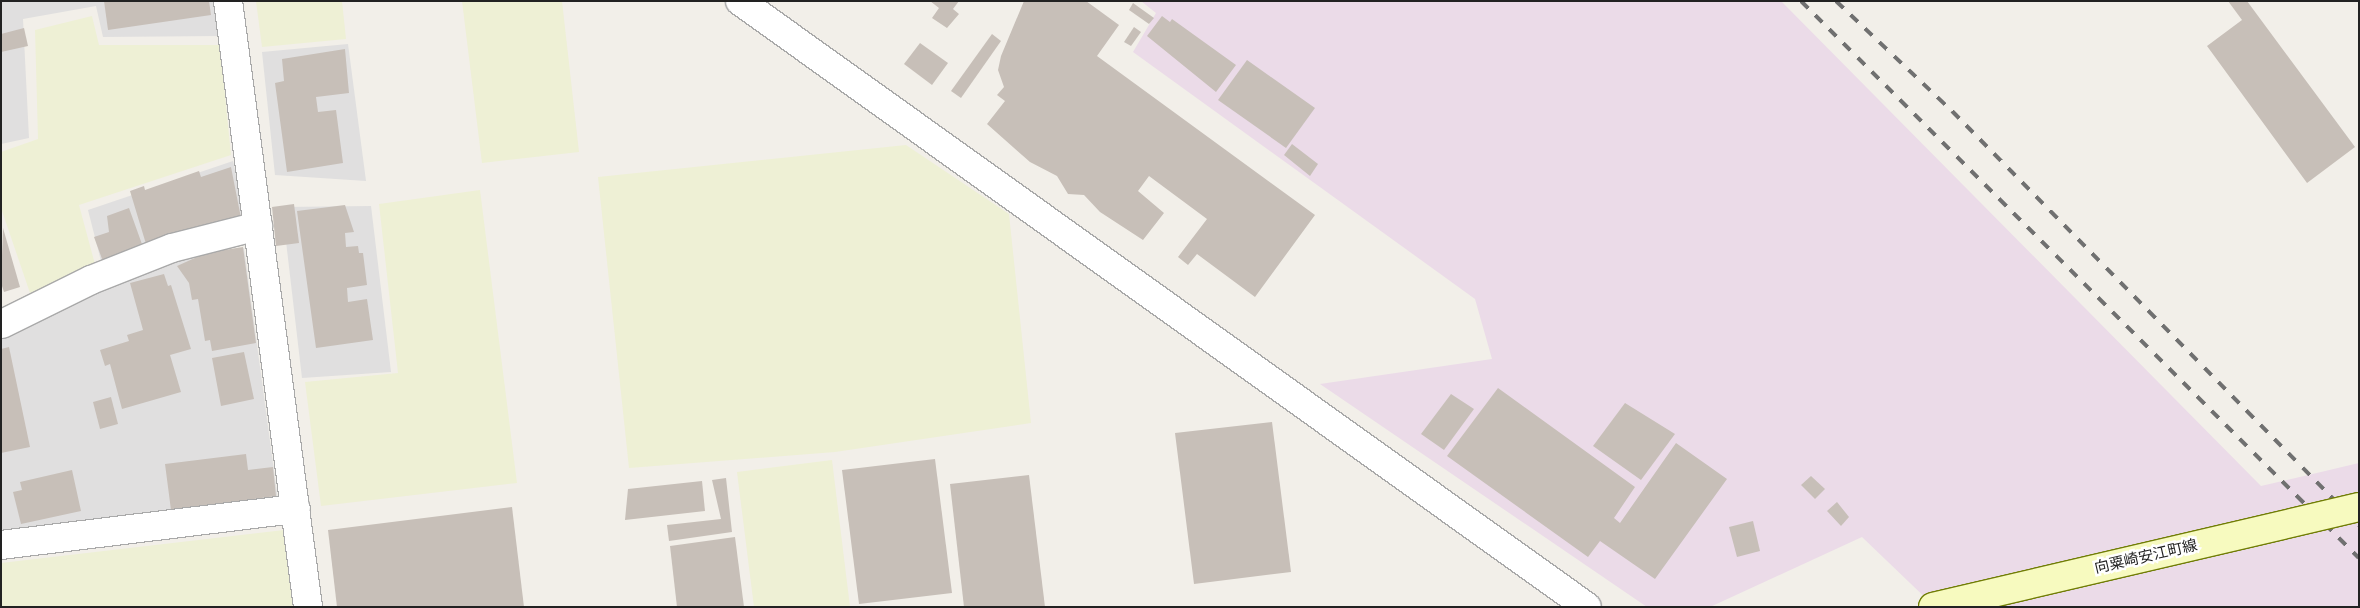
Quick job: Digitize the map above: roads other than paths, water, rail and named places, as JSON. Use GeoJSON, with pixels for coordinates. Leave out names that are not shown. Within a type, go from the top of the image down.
{"type":"FeatureCollection","features":[{"type":"Feature","properties":{"kind":"main road","name":"向粟崎安江町線"},"geometry":{"type":"LineString","coordinates":[[1934,607],[2359,507]]}},
{"type":"Feature","properties":{"kind":"street"},"geometry":{"type":"LineString","coordinates":[[228,1],[308,607]]}},
{"type":"Feature","properties":{"kind":"street"},"geometry":{"type":"LineString","coordinates":[[740,1],[1587,607]]}},
{"type":"Feature","properties":{"kind":"street"},"geometry":{"type":"LineString","coordinates":[[2,324],[91,280],[172,248],[258,226]]}},
{"type":"Feature","properties":{"kind":"street"},"geometry":{"type":"LineString","coordinates":[[1,545],[296,508]]}},
{"type":"Feature","properties":{"kind":"railway"},"geometry":{"type":"LineString","coordinates":[[1801,1],[2359,558]]}},
{"type":"Feature","properties":{"kind":"railway"},"geometry":{"type":"LineString","coordinates":[[1836,1],[1952,111],[2359,525]]}}]}
